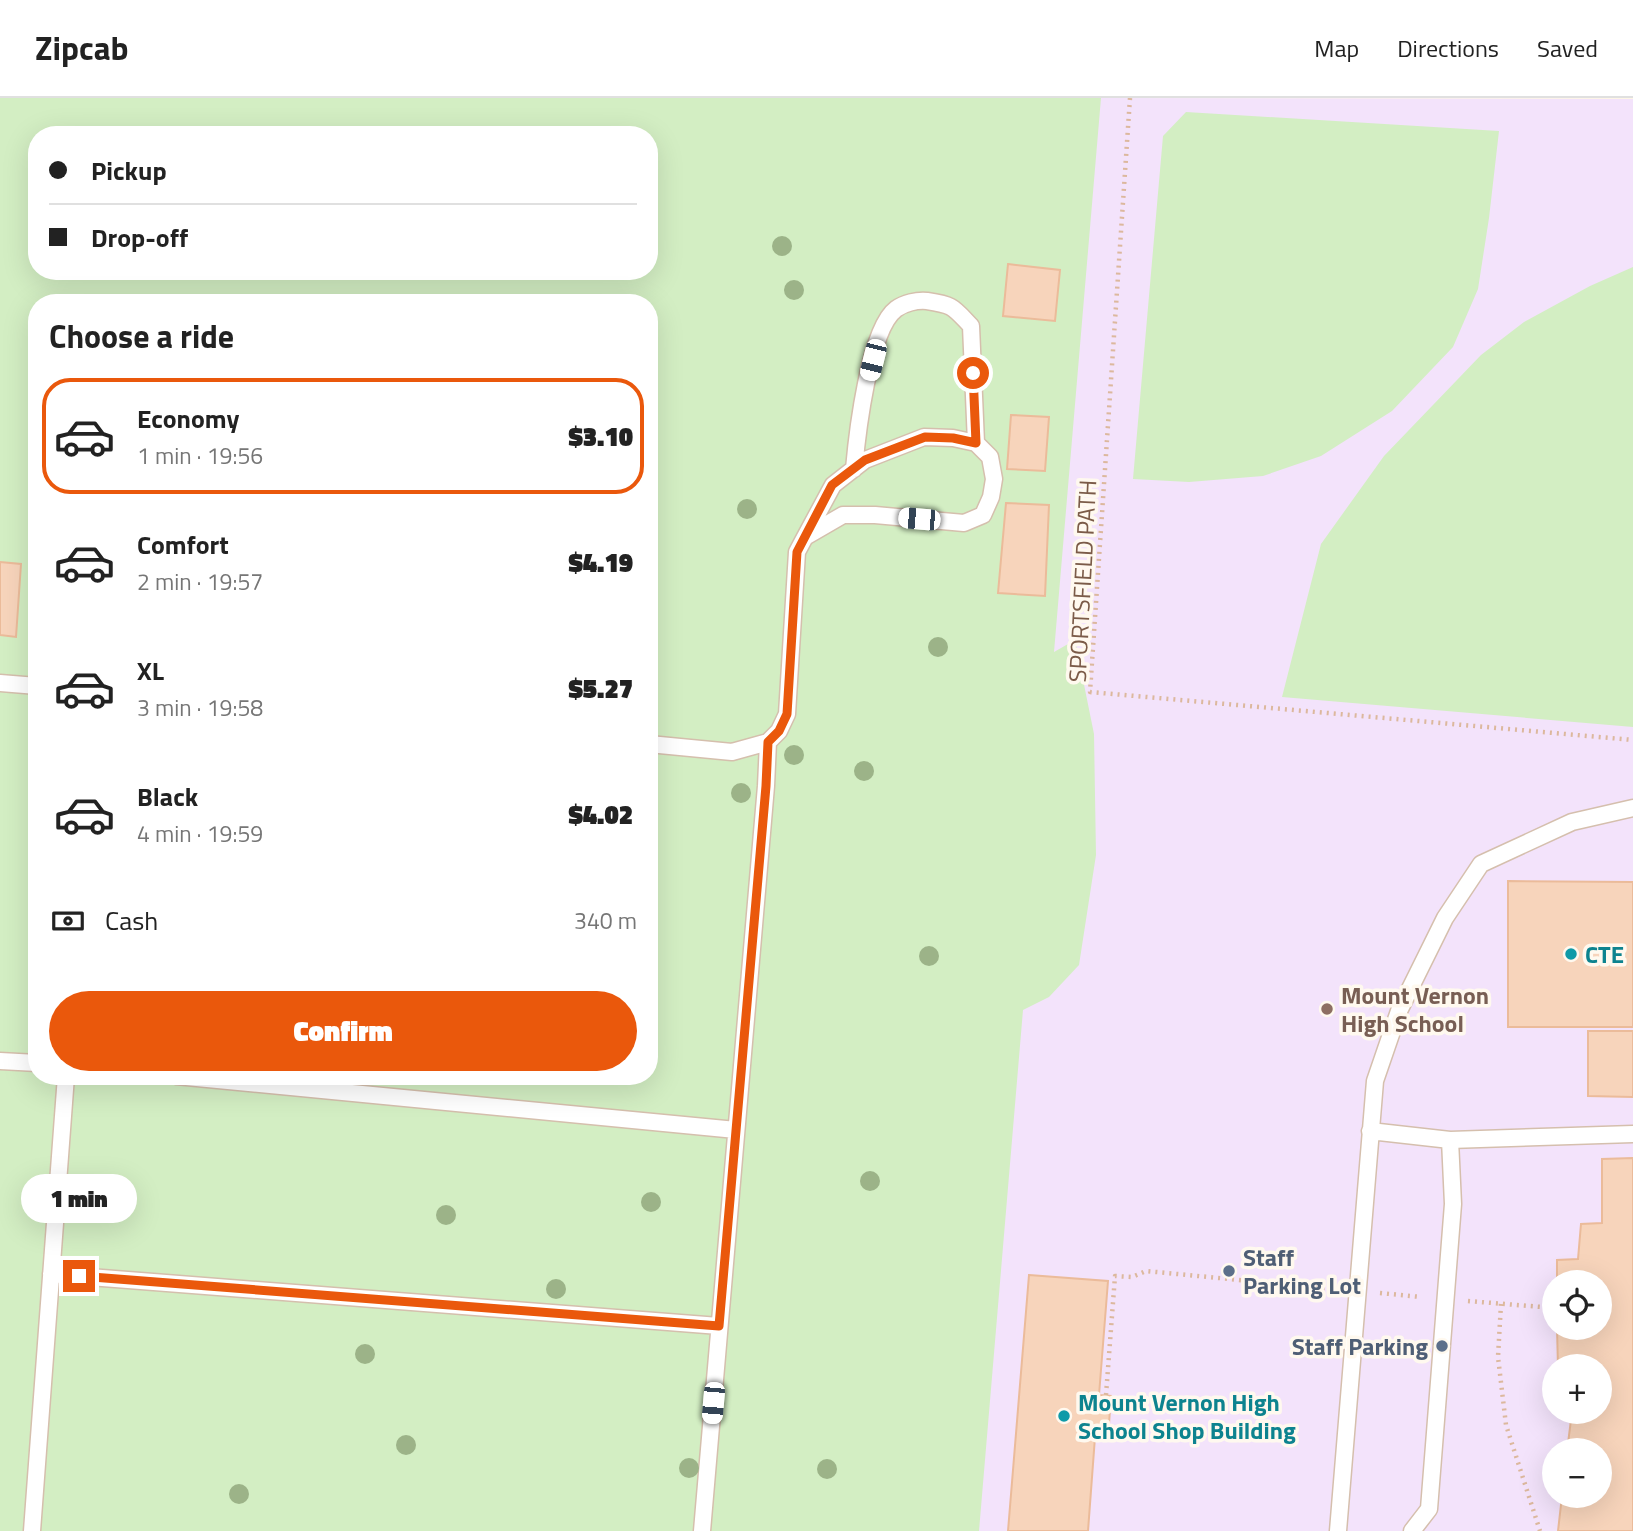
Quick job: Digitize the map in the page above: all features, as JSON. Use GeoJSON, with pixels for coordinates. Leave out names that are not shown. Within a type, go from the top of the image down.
{"type":"FeatureCollection","features":[{"type":"Feature","properties":{"kind":"lane"},"geometry":{"type":"LineString","coordinates":[[854,469],[859,415],[879,333],[895,309],[918,300],[951,304],[971,326],[976,443]]}},
{"type":"Feature","properties":{"kind":"lane"},"geometry":{"type":"LineString","coordinates":[[658,745],[732,752],[768,742],[779,731],[787,714],[797,552],[832,485],[865,460],[925,437],[953,438],[976,443],[990,457],[994,480],[983,516],[964,523],[844,515],[805,537]]}},
{"type":"Feature","properties":{"kind":"lane"},"geometry":{"type":"LineString","coordinates":[[0,683],[28,685]]}},
{"type":"Feature","properties":{"kind":"lane"},"geometry":{"type":"LineString","coordinates":[[702,1531],[768,742]]}},
{"type":"Feature","properties":{"kind":"lane"},"geometry":{"type":"LineString","coordinates":[[1338,1531],[1375,1081],[1399,1011],[1445,918],[1481,864],[1572,822],[1633,808]]}},
{"type":"Feature","properties":{"kind":"lane"},"geometry":{"type":"LineString","coordinates":[[0,1060],[28,1062]]}},
{"type":"Feature","properties":{"kind":"lane"},"geometry":{"type":"LineString","coordinates":[[32,1531],[65,1085]]}},
{"type":"Feature","properties":{"kind":"lane"},"geometry":{"type":"LineString","coordinates":[[269,1085],[736,1130]]}},
{"type":"Feature","properties":{"kind":"lane"},"geometry":{"type":"LineString","coordinates":[[1370,1130],[1450,1140],[1633,1134]]}},
{"type":"Feature","properties":{"kind":"lane"},"geometry":{"type":"LineString","coordinates":[[1412,1531],[1429,1509],[1453,1204],[1450,1140]]}},
{"type":"Feature","properties":{"kind":"lane"},"geometry":{"type":"LineString","coordinates":[[51,1274],[719,1326]]}},
{"type":"Feature","properties":{"kind":"path","name":"SPORTSFIELD PATH"},"geometry":{"type":"LineString","coordinates":[[1130,98],[1090,692],[1633,740]]}},
{"type":"Feature","properties":{"kind":"path"},"geometry":{"type":"LineString","coordinates":[[1106,1395],[1115,1276],[1132,1277],[1146,1271],[1542,1307]]}},
{"type":"Feature","properties":{"kind":"path"},"geometry":{"type":"LineString","coordinates":[[1502,1304],[1498,1357],[1506,1425],[1540,1531]]}},
{"type":"Feature","properties":{"kind":"shaded area","name":"Mount Vernon High School"},"geometry":{"type":"Polygon","coordinates":[[[1097,98],[1633,99],[1633,1531],[977,1531],[1097,98]]]}},
{"type":"Feature","properties":{"kind":"green space"},"geometry":{"type":"Polygon","coordinates":[[[0,98],[1101,98],[1054,652],[1075,640],[1094,734],[1096,855],[1079,965],[1049,997],[1023,1010],[979,1531],[0,1531],[0,98]]]}},
{"type":"Feature","properties":{"kind":"green space"},"geometry":{"type":"Polygon","coordinates":[[[1186,112],[1499,131],[1478,289],[1453,347],[1392,411],[1321,456],[1263,476],[1189,482],[1133,479],[1163,136],[1186,112]]]}},
{"type":"Feature","properties":{"kind":"green space"},"geometry":{"type":"Polygon","coordinates":[[[1633,267],[1633,727],[1282,697],[1321,544],[1384,456],[1481,355],[1524,322],[1590,286],[1633,267]]]}},
{"type":"Feature","properties":{"kind":"building"},"geometry":{"type":"Polygon","coordinates":[[[1008,264],[1060,270],[1055,321],[1003,316],[1008,264]]]}},
{"type":"Feature","properties":{"kind":"building"},"geometry":{"type":"Polygon","coordinates":[[[1011,415],[1049,417],[1045,471],[1007,469],[1011,415]]]}},
{"type":"Feature","properties":{"kind":"building"},"geometry":{"type":"Polygon","coordinates":[[[1006,503],[1049,505],[1045,596],[998,593],[1006,503]]]}},
{"type":"Feature","properties":{"kind":"building"},"geometry":{"type":"Polygon","coordinates":[[[0,562],[21,564],[16,637],[0,635],[0,562]]]}},
{"type":"Feature","properties":{"kind":"building","name":"CTE"},"geometry":{"type":"Polygon","coordinates":[[[1508,881],[1633,882],[1633,1027],[1508,1027],[1508,881]]]}},
{"type":"Feature","properties":{"kind":"building"},"geometry":{"type":"Polygon","coordinates":[[[1588,1031],[1633,1031],[1633,1097],[1588,1096],[1588,1031]]]}},
{"type":"Feature","properties":{"kind":"building"},"geometry":{"type":"Polygon","coordinates":[[[1633,1158],[1633,1531],[1558,1531],[1561,1508],[1612,1508],[1612,1438],[1569,1438],[1570,1424],[1612,1424],[1612,1354],[1558,1354],[1557,1340],[1612,1340],[1612,1270],[1557,1270],[1557,1260],[1578,1259],[1581,1224],[1602,1223],[1602,1159],[1633,1158]]]}},
{"type":"Feature","properties":{"kind":"building","name":"Mount Vernon High School Shop Building"},"geometry":{"type":"Polygon","coordinates":[[[1029,1275],[1108,1281],[1099,1395],[1111,1396],[1108,1438],[1095,1437],[1088,1531],[1008,1531],[1029,1275]]]}},
{"type":"Feature","properties":{"kind":"place","name":"CTE"},"geometry":{"type":"Point","coordinates":[1571,954]}},
{"type":"Feature","properties":{"kind":"place","name":"Mount Vernon High School"},"geometry":{"type":"Point","coordinates":[1327,1009]}},
{"type":"Feature","properties":{"kind":"place","name":"Staff Parking Lot"},"geometry":{"type":"Point","coordinates":[1229,1271]}},
{"type":"Feature","properties":{"kind":"place","name":"Staff Parking"},"geometry":{"type":"Point","coordinates":[1442,1346]}},
{"type":"Feature","properties":{"kind":"place","name":"Mount Vernon High School Shop Building"},"geometry":{"type":"Point","coordinates":[1064,1416]}},
{"type":"Feature","properties":{"kind":"route"},"geometry":{"type":"LineString","coordinates":[[79,1276],[719,1326],[768,742],[779,731],[787,714],[797,552],[832,485],[865,460],[925,437],[953,438],[976,443],[973,373]]}}]}
